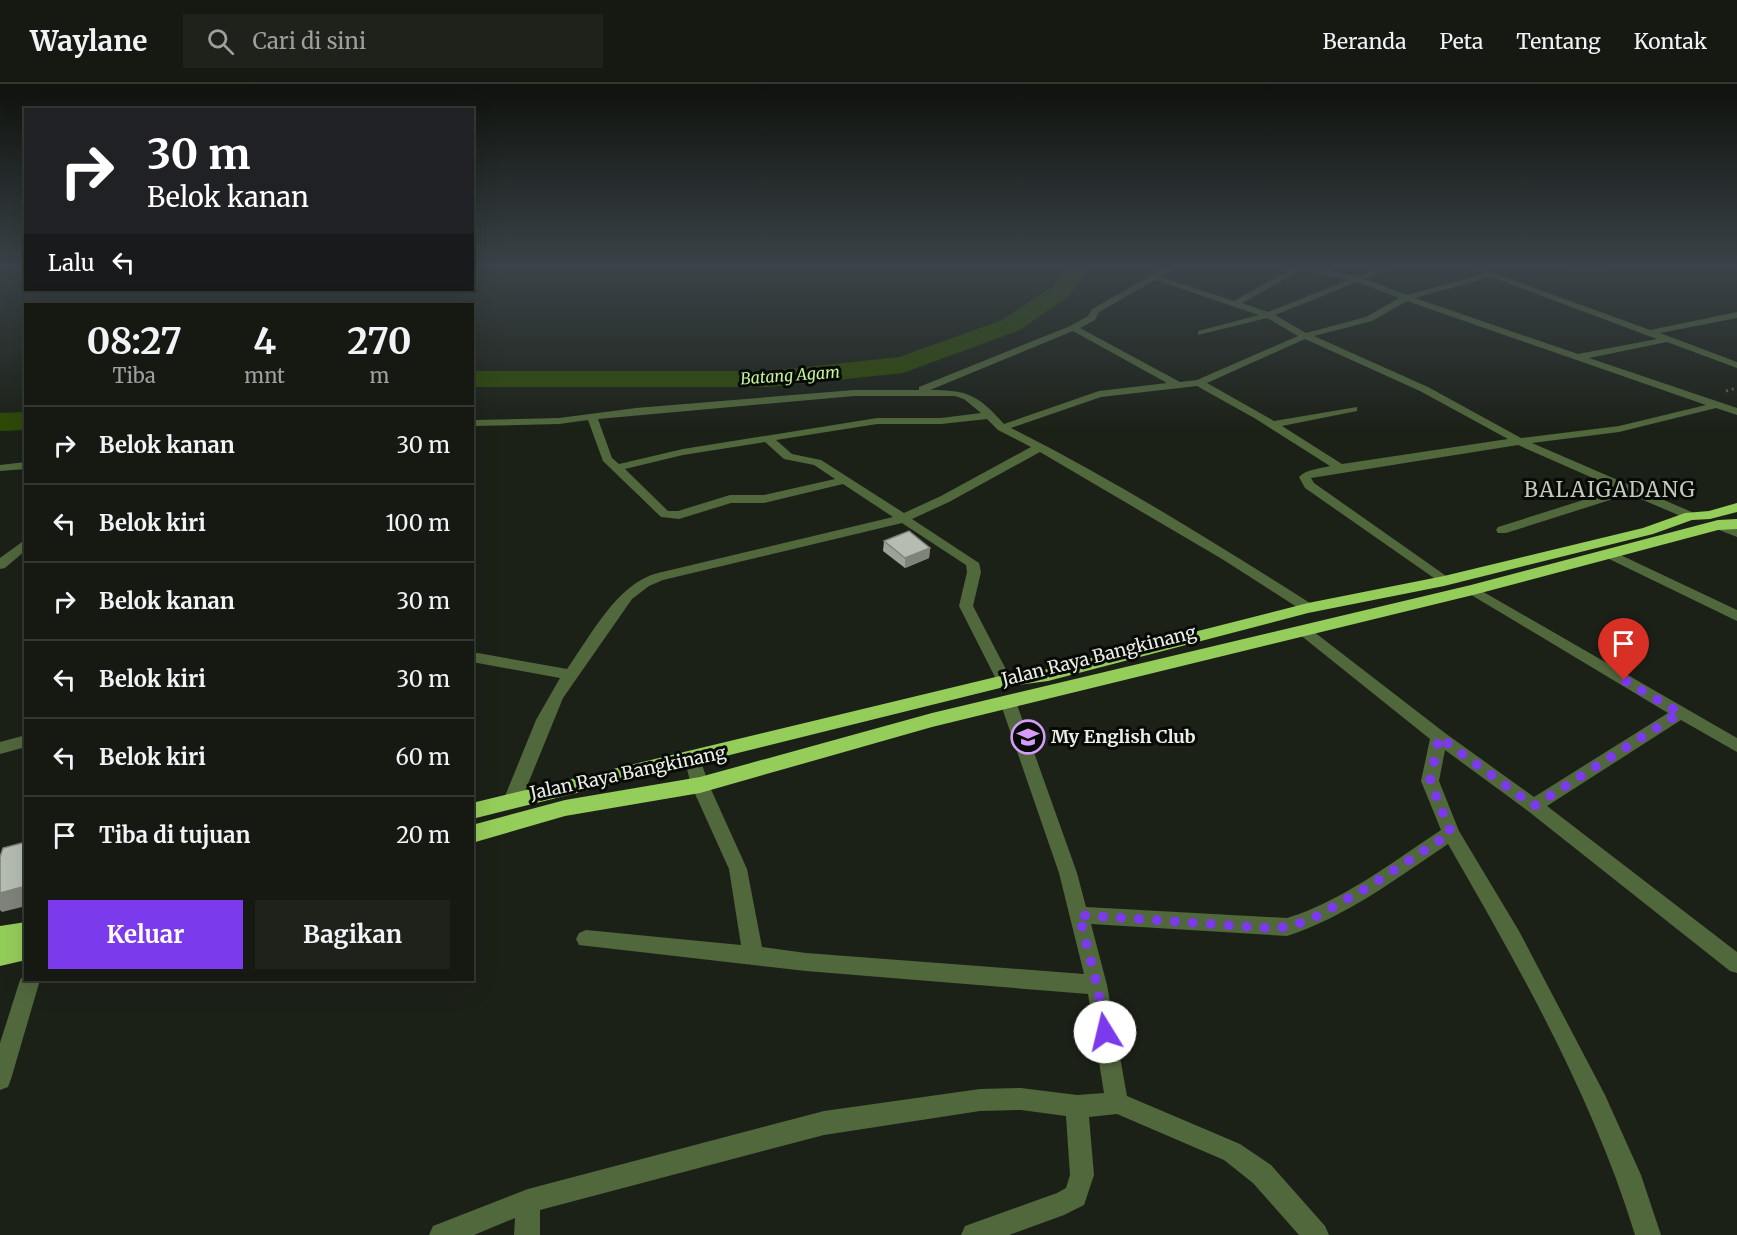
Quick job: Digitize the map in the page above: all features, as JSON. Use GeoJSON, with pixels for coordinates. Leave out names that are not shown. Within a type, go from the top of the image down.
{"type":"FeatureCollection","features":[{"type":"Feature","properties":{"kind":"highway","name":"Jalan Raya Bangkinang"},"geometry":{"type":"LineString","coordinates":[[474,810],[1004,681],[1048,675],[1308,608],[1444,581],[1648,531],[1690,516],[1731,517]]}},
{"type":"Feature","properties":{"kind":"highway","name":"Jalan Raya Bangkinang"},"geometry":{"type":"LineString","coordinates":[[474,833],[566,808],[700,786],[932,720],[1473,590],[1674,538],[1731,517]]}},
{"type":"Feature","properties":{"kind":"highway"},"geometry":{"type":"LineString","coordinates":[[1648,531],[1674,538]]}},
{"type":"Feature","properties":{"kind":"highway"},"geometry":{"type":"LineString","coordinates":[[566,808],[585,785]]}},
{"type":"Feature","properties":{"kind":"highway"},"geometry":{"type":"LineString","coordinates":[[0,937],[24,932]]}},
{"type":"Feature","properties":{"kind":"highway"},"geometry":{"type":"LineString","coordinates":[[0,955],[24,949]]}},
{"type":"Feature","properties":{"kind":"street"},"geometry":{"type":"LineString","coordinates":[[917,392],[1085,322]]}},
{"type":"Feature","properties":{"kind":"street"},"geometry":{"type":"LineString","coordinates":[[1201,333],[1243,322]]}},
{"type":"Feature","properties":{"kind":"street"},"geometry":{"type":"LineString","coordinates":[[1280,322],[1305,336],[1424,389],[1521,442],[1690,516]]}},
{"type":"Feature","properties":{"kind":"street"},"geometry":{"type":"LineString","coordinates":[[1002,428],[1090,396],[1199,383],[1305,336],[1359,322]]}},
{"type":"Feature","properties":{"kind":"street"},"geometry":{"type":"LineString","coordinates":[[1474,322],[1737,412]]}},
{"type":"Feature","properties":{"kind":"street"},"geometry":{"type":"LineString","coordinates":[[1619,322],[1737,365]]}},
{"type":"Feature","properties":{"kind":"street"},"geometry":{"type":"LineString","coordinates":[[1649,333],[1704,322]]}},
{"type":"Feature","properties":{"kind":"street"},"geometry":{"type":"LineString","coordinates":[[1076,327],[1176,384]]}},
{"type":"Feature","properties":{"kind":"street"},"geometry":{"type":"LineString","coordinates":[[1575,357],[1665,340]]}},
{"type":"Feature","properties":{"kind":"street"},"geometry":{"type":"LineString","coordinates":[[1199,383],[1340,468]]}},
{"type":"Feature","properties":{"kind":"street"},"geometry":{"type":"LineString","coordinates":[[474,423],[559,420],[593,423],[636,411],[854,393],[956,393],[968,397],[1002,428],[1040,447],[1227,556],[1308,608]]}},
{"type":"Feature","properties":{"kind":"street"},"geometry":{"type":"LineString","coordinates":[[1444,581],[1306,481],[1305,477],[1309,474],[1340,468],[1480,446],[1619,429],[1717,405]]}},
{"type":"Feature","properties":{"kind":"street"},"geometry":{"type":"LineString","coordinates":[[1270,425],[1353,409]]}},
{"type":"Feature","properties":{"kind":"street"},"geometry":{"type":"LineString","coordinates":[[615,468],[683,452],[886,420],[941,421],[990,415]]}},
{"type":"Feature","properties":{"kind":"street"},"geometry":{"type":"LineString","coordinates":[[593,423],[601,449],[615,468],[661,512],[671,515],[679,515],[730,499],[765,499],[846,480]]}},
{"type":"Feature","properties":{"kind":"street"},"geometry":{"type":"LineString","coordinates":[[768,439],[788,457],[814,460],[901,519],[972,563],[974,572],[966,606],[1004,681]]}},
{"type":"Feature","properties":{"kind":"street"},"geometry":{"type":"LineString","coordinates":[[512,801],[544,720],[570,675],[627,596],[644,583],[736,557],[901,519],[945,499],[1040,447]]}},
{"type":"Feature","properties":{"kind":"street"},"geometry":{"type":"LineString","coordinates":[[0,468],[24,465]]}},
{"type":"Feature","properties":{"kind":"street"},"geometry":{"type":"LineString","coordinates":[[1502,530],[1630,489]]}},
{"type":"Feature","properties":{"kind":"street"},"geometry":{"type":"LineString","coordinates":[[1731,517],[1737,533]]}},
{"type":"Feature","properties":{"kind":"street"},"geometry":{"type":"LineString","coordinates":[[0,565],[24,545]]}},
{"type":"Feature","properties":{"kind":"street"},"geometry":{"type":"LineString","coordinates":[[1610,554],[1737,616]]}},
{"type":"Feature","properties":{"kind":"street"},"geometry":{"type":"LineString","coordinates":[[1473,590],[1737,746]]}},
{"type":"Feature","properties":{"kind":"street"},"geometry":{"type":"LineString","coordinates":[[1304,631],[1737,964]]}},
{"type":"Feature","properties":{"kind":"street"},"geometry":{"type":"LineString","coordinates":[[474,657],[570,675]]}},
{"type":"Feature","properties":{"kind":"street"},"geometry":{"type":"LineString","coordinates":[[1008,702],[1068,873],[1097,985],[1117,1103]]}},
{"type":"Feature","properties":{"kind":"street"},"geometry":{"type":"LineString","coordinates":[[1534,806],[1680,713]]}},
{"type":"Feature","properties":{"kind":"street"},"geometry":{"type":"LineString","coordinates":[[1439,737],[1430,781],[1451,833],[1512,937],[1597,1103],[1629,1175],[1648,1235]]}},
{"type":"Feature","properties":{"kind":"street"},"geometry":{"type":"LineString","coordinates":[[0,748],[24,742]]}},
{"type":"Feature","properties":{"kind":"street"},"geometry":{"type":"LineString","coordinates":[[692,757],[700,786],[738,868],[753,955]]}},
{"type":"Feature","properties":{"kind":"street"},"geometry":{"type":"LineString","coordinates":[[1079,915],[1287,927],[1310,920],[1365,889],[1451,833]]}},
{"type":"Feature","properties":{"kind":"street"},"geometry":{"type":"LineString","coordinates":[[586,939],[806,962],[1097,985]]}},
{"type":"Feature","properties":{"kind":"street"},"geometry":{"type":"LineString","coordinates":[[0,1079],[30,981]]}},
{"type":"Feature","properties":{"kind":"street"},"geometry":{"type":"LineString","coordinates":[[442,1235],[528,1201],[844,1118],[980,1100],[1021,1099],[1077,1106],[1117,1103],[1232,1152],[1262,1174],[1316,1235]]}},
{"type":"Feature","properties":{"kind":"street"},"geometry":{"type":"LineString","coordinates":[[974,1235],[1064,1203],[1075,1196],[1082,1175],[1077,1106]]}},
{"type":"Feature","properties":{"kind":"street"},"geometry":{"type":"LineString","coordinates":[[527,1235],[528,1201]]}},
{"type":"Feature","properties":{"kind":"building"},"geometry":{"type":"Polygon","coordinates":[[[909,531],[930,548],[905,558],[884,541],[909,531]]]}},
{"type":"Feature","properties":{"kind":"building"},"geometry":{"type":"Polygon","coordinates":[[[24,843],[24,887],[0,893],[0,857],[3,848],[24,843]]]}},
{"type":"Feature","properties":{"kind":"waterway","name":"Batang Agam"},"geometry":{"type":"LineString","coordinates":[[474,379],[769,379],[903,365],[1016,322]]}},
{"type":"Feature","properties":{"kind":"waterway","name":"Batang Agam"},"geometry":{"type":"LineString","coordinates":[[0,422],[24,421]]}},
{"type":"Feature","properties":{"kind":"place","name":"My English Club"},"geometry":{"type":"Point","coordinates":[1028,737]}},
{"type":"Feature","properties":{"kind":"district","name":"BALAIGADANG"},"geometry":{"type":"Point","coordinates":[1610,490]}},
{"type":"Feature","properties":{"kind":"route"},"geometry":{"type":"LineString","coordinates":[[1105,1032],[1097,985],[1079,915],[1269,928],[1299,925],[1365,889],[1451,833],[1430,781],[1439,737],[1534,806],[1680,713],[1624,680]]}}]}
